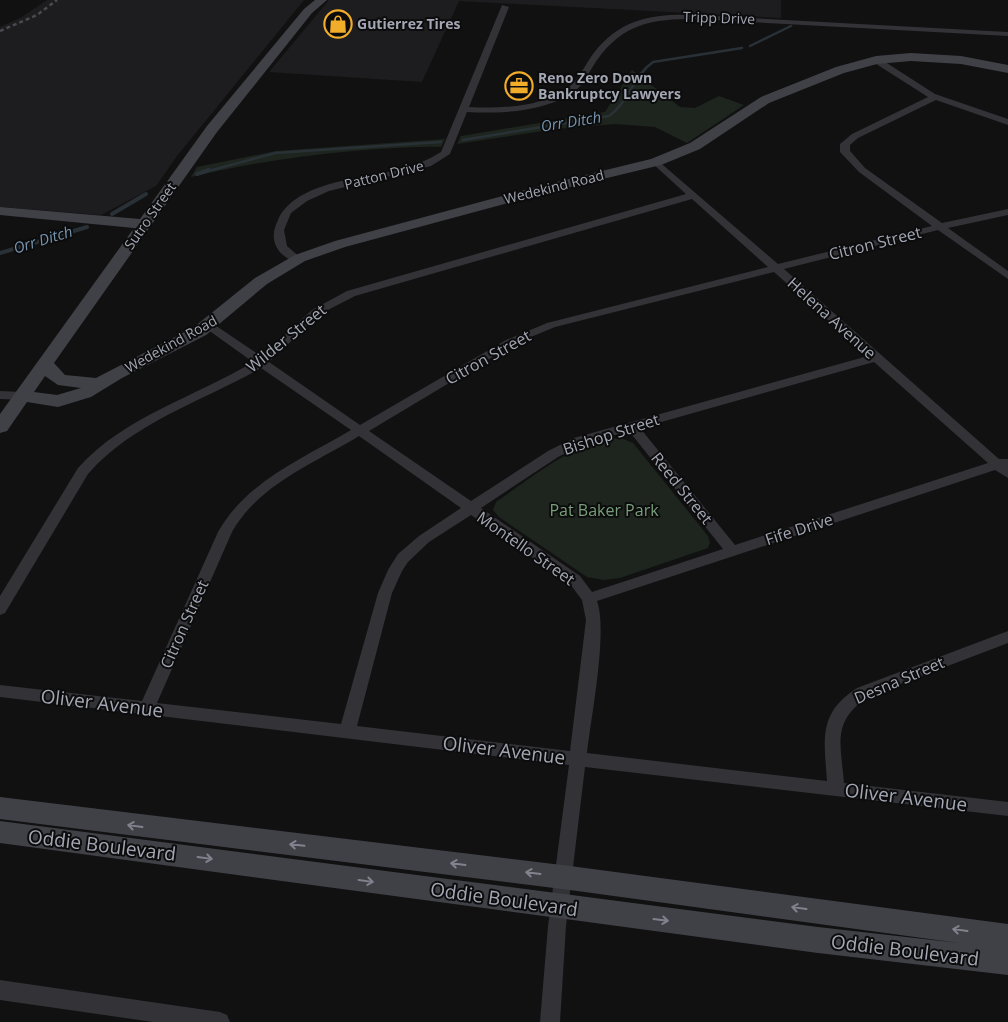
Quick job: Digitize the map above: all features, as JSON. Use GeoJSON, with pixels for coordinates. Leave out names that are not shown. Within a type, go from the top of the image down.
{"type":"FeatureCollection","features":[{"type":"Feature","properties":{"kind":"main road","name":"Sutro Street"},"geometry":{"type":"LineString","coordinates":[[0,427],[212,128],[309,5],[322,0]]}},
{"type":"Feature","properties":{"kind":"main road","name":"Wedekind Road"},"geometry":{"type":"LineString","coordinates":[[23,396],[46,400],[71,399],[100,386],[116,374],[208,325],[260,280],[297,259],[340,244],[541,190],[656,162],[695,146],[752,107],[775,95],[824,76],[876,60],[911,57],[945,58],[1008,69]]}},
{"type":"Feature","properties":{"kind":"main road"},"geometry":{"type":"LineString","coordinates":[[0,211],[144,224]]}},
{"type":"Feature","properties":{"kind":"main road"},"geometry":{"type":"LineString","coordinates":[[46,364],[50,373],[63,382],[90,382]]}},
{"type":"Feature","properties":{"kind":"main road","name":"Wedekind Road"},"geometry":{"type":"LineString","coordinates":[[23,396],[64,390],[116,374]]}},
{"type":"Feature","properties":{"kind":"main road","name":"Oddie Boulevard"},"geometry":{"type":"LineString","coordinates":[[0,808],[180,832],[563,877],[1008,937]]}},
{"type":"Feature","properties":{"kind":"main road","name":"Oddie Boulevard"},"geometry":{"type":"LineString","coordinates":[[0,832],[559,907],[1008,962]]}},
{"type":"Feature","properties":{"kind":"street","name":"Patton Drive"},"geometry":{"type":"LineString","coordinates":[[297,259],[281,249],[278,238],[283,216],[292,206],[319,192],[420,166],[438,159],[448,149],[505,6]]}},
{"type":"Feature","properties":{"kind":"street","name":"Tripp Drive"},"geometry":{"type":"LineString","coordinates":[[464,109],[489,110],[538,102],[559,96],[577,83],[605,43],[618,31],[637,23],[666,17],[695,16],[1008,34]]}},
{"type":"Feature","properties":{"kind":"street"},"geometry":{"type":"LineString","coordinates":[[876,60],[936,97],[1008,122]]}},
{"type":"Feature","properties":{"kind":"street"},"geometry":{"type":"LineString","coordinates":[[936,97],[855,136],[844,148],[852,162],[1008,276]]}},
{"type":"Feature","properties":{"kind":"street","name":"Helena Avenue"},"geometry":{"type":"LineString","coordinates":[[656,162],[876,357],[1004,466]]}},
{"type":"Feature","properties":{"kind":"street","name":"Wilder Street"},"geometry":{"type":"LineString","coordinates":[[0,609],[83,471],[100,452],[124,435],[261,363],[317,311],[351,294],[694,195]]}},
{"type":"Feature","properties":{"kind":"street","name":"Citron Street"},"geometry":{"type":"LineString","coordinates":[[147,708],[225,532],[238,510],[260,490],[530,332],[940,226],[1008,212]]}},
{"type":"Feature","properties":{"kind":"street","name":"Montello Street"},"geometry":{"type":"LineString","coordinates":[[208,325],[358,432],[575,580],[590,598],[594,614],[593,637],[559,907],[550,1022]]}},
{"type":"Feature","properties":{"kind":"street","name":"Bishop Street"},"geometry":{"type":"LineString","coordinates":[[347,732],[386,593],[395,570],[403,558],[424,539],[565,447],[632,426],[876,357]]}},
{"type":"Feature","properties":{"kind":"street","name":"Wedekind Road"},"geometry":{"type":"LineString","coordinates":[[0,395],[23,396]]}},
{"type":"Feature","properties":{"kind":"street","name":"Reed Street"},"geometry":{"type":"LineString","coordinates":[[632,426],[732,551]]}},
{"type":"Feature","properties":{"kind":"street","name":"Fife Drive"},"geometry":{"type":"LineString","coordinates":[[590,598],[732,551],[1004,466]]}},
{"type":"Feature","properties":{"kind":"street","name":"Desna Street"},"geometry":{"type":"LineString","coordinates":[[836,788],[834,724],[843,706],[863,692],[1008,637]]}},
{"type":"Feature","properties":{"kind":"street","name":"Oliver Avenue"},"geometry":{"type":"LineString","coordinates":[[0,691],[1008,808]]}},
{"type":"Feature","properties":{"kind":"street"},"geometry":{"type":"LineString","coordinates":[[0,990],[220,1022]]}},
{"type":"Feature","properties":{"kind":"shaded area"},"geometry":{"type":"Polygon","coordinates":[[[47,0],[304,0],[177,156],[156,186],[101,215],[0,207],[0,27],[22,17],[47,0]]]}},
{"type":"Feature","properties":{"kind":"shaded area"},"geometry":{"type":"Polygon","coordinates":[[[329,0],[781,0],[781,18],[459,1],[422,82],[269,72],[329,0]]]}},
{"type":"Feature","properties":{"kind":"green space"},"geometry":{"type":"Polygon","coordinates":[[[632,70],[680,107],[695,108],[719,96],[744,105],[687,143],[655,127],[615,124],[556,129],[457,144],[461,136],[605,112],[632,70]]]}},
{"type":"Feature","properties":{"kind":"green space"},"geometry":{"type":"Polygon","coordinates":[[[445,139],[441,147],[397,148],[312,155],[251,164],[191,177],[197,167],[276,151],[445,139]]]}},
{"type":"Feature","properties":{"kind":"green space","name":"Pat Baker Park"},"geometry":{"type":"Polygon","coordinates":[[[621,438],[633,443],[708,536],[710,543],[708,548],[620,578],[604,580],[587,577],[499,517],[493,510],[496,502],[555,461],[587,445],[621,438]]]}},
{"type":"Feature","properties":{"kind":"waterway","name":"Orr Ditch"},"geometry":{"type":"LineString","coordinates":[[750,46],[791,26]]}},
{"type":"Feature","properties":{"kind":"waterway","name":"Orr Ditch"},"geometry":{"type":"LineString","coordinates":[[463,140],[609,116],[622,104],[640,74],[653,62],[742,48]]}},
{"type":"Feature","properties":{"kind":"waterway","name":"Orr Ditch"},"geometry":{"type":"LineString","coordinates":[[205,172],[275,153],[441,142]]}},
{"type":"Feature","properties":{"kind":"waterway","name":"Orr Ditch"},"geometry":{"type":"LineString","coordinates":[[197,174],[209,170]]}},
{"type":"Feature","properties":{"kind":"waterway","name":"Orr Ditch"},"geometry":{"type":"LineString","coordinates":[[112,214],[146,194]]}},
{"type":"Feature","properties":{"kind":"waterway","name":"Orr Ditch"},"geometry":{"type":"LineString","coordinates":[[0,253],[87,227]]}},
{"type":"Feature","properties":{"kind":"railway"},"geometry":{"type":"LineString","coordinates":[[0,31],[37,15],[57,0]]}},
{"type":"Feature","properties":{"kind":"place","name":"Gutierrez Tires"},"geometry":{"type":"Point","coordinates":[338,24]}},
{"type":"Feature","properties":{"kind":"place","name":"Reno Zero Down Bankruptcy Lawyers"},"geometry":{"type":"Point","coordinates":[519,86]}}]}
